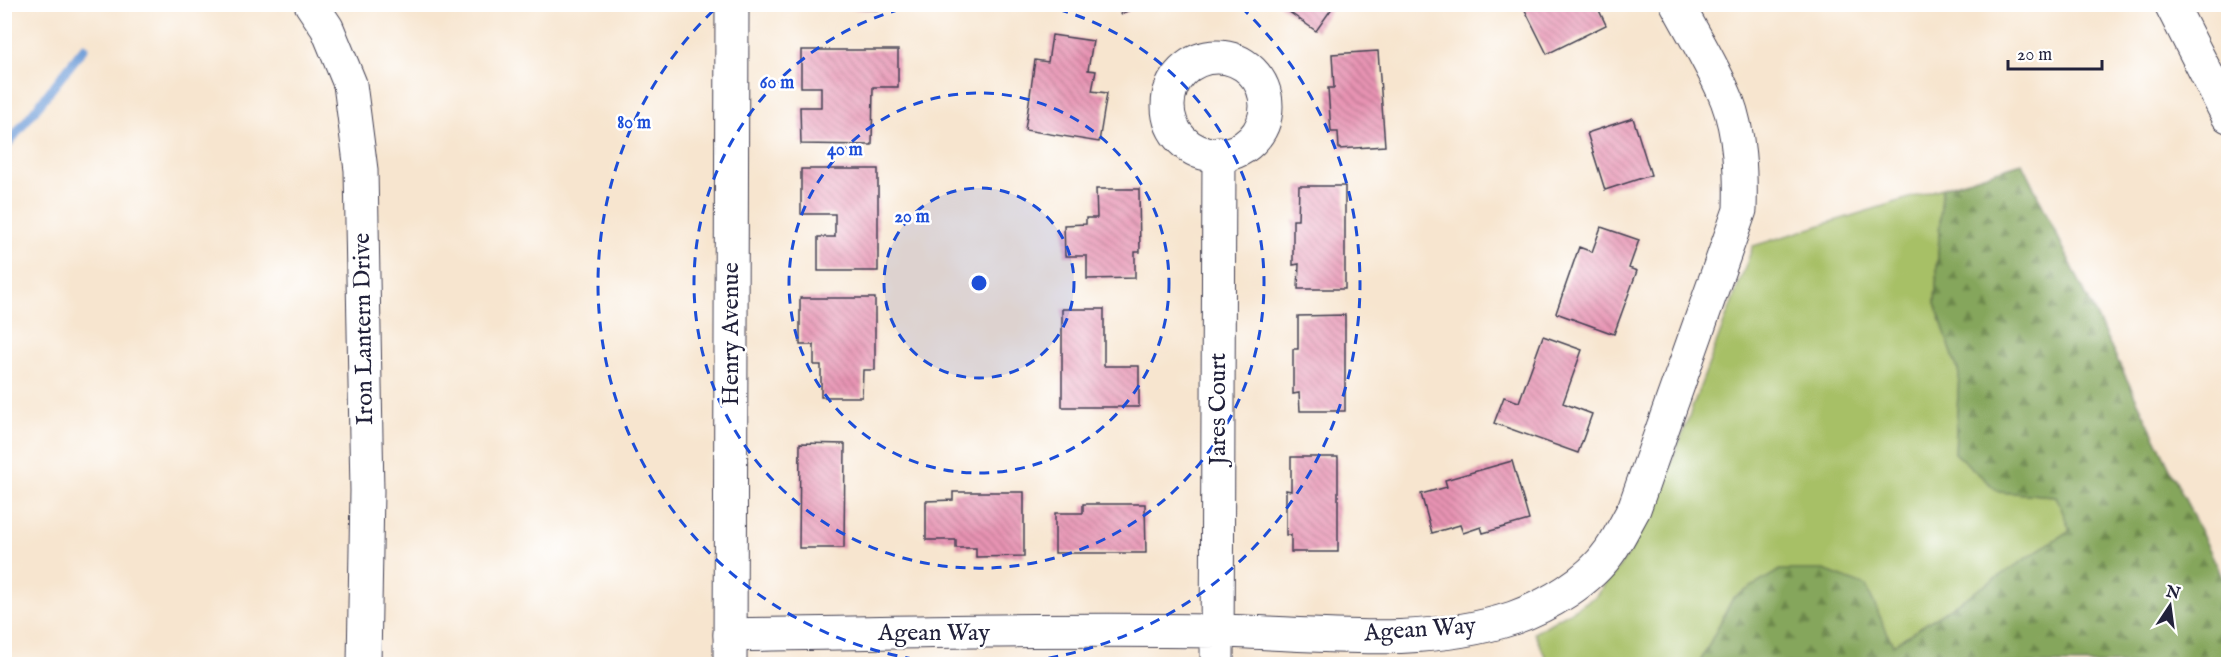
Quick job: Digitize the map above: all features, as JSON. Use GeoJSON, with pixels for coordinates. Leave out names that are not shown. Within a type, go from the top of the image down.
{"type":"FeatureCollection","features":[{"type":"Feature","properties":{"kind":"street","name":"Iron Lantern Drive"},"geometry":{"type":"LineString","coordinates":[[311,4],[327,28],[350,84],[362,170],[367,491],[364,664]]}},
{"type":"Feature","properties":{"kind":"street","name":"Henry Avenue"},"geometry":{"type":"LineString","coordinates":[[730,650],[732,4]]}},
{"type":"Feature","properties":{"kind":"street","name":"Agean Way"},"geometry":{"type":"LineString","coordinates":[[730,650],[1217,631],[1383,636],[1463,631],[1514,617],[1548,602],[1585,578],[1609,553],[1634,510],[1740,210],[1741,176],[1737,140],[1727,100],[1677,4]]}},
{"type":"Feature","properties":{"kind":"street"},"geometry":{"type":"LineString","coordinates":[[2171,4],[2229,116]]}},
{"type":"Feature","properties":{"kind":"street","name":"Jares Court"},"geometry":{"type":"LineString","coordinates":[[1217,664],[1219,153]]}},
{"type":"Feature","properties":{"kind":"green space"},"geometry":{"type":"Polygon","coordinates":[[[2022,163],[2228,588],[2228,664],[1699,664],[1733,598],[1780,570],[1824,570],[1866,586],[1893,645],[2070,530],[2056,496],[1999,492],[1955,453],[1959,374],[1935,303],[1942,188],[2022,163]]]}},
{"type":"Feature","properties":{"kind":"green space"},"geometry":{"type":"Polygon","coordinates":[[[1942,188],[1935,303],[1959,374],[1955,453],[1999,492],[2056,496],[2071,530],[1893,646],[1866,586],[1733,598],[1699,664],[1549,664],[1534,633],[1595,597],[1629,554],[1662,488],[1753,246],[1942,188]]]}},
{"type":"Feature","properties":{"kind":"building"},"geometry":{"type":"Polygon","coordinates":[[[820,4],[879,4],[878,10],[819,8],[820,4]]]}},
{"type":"Feature","properties":{"kind":"building"},"geometry":{"type":"Polygon","coordinates":[[[1116,4],[1143,4],[1121,14],[1116,4]]]}},
{"type":"Feature","properties":{"kind":"building"},"geometry":{"type":"Polygon","coordinates":[[[1278,4],[1335,4],[1316,31],[1278,4]]]}},
{"type":"Feature","properties":{"kind":"building"},"geometry":{"type":"Polygon","coordinates":[[[1522,4],[1596,4],[1606,25],[1547,54],[1522,4]]]}},
{"type":"Feature","properties":{"kind":"building"},"geometry":{"type":"Polygon","coordinates":[[[1052,35],[1093,41],[1088,70],[1096,71],[1092,91],[1107,93],[1099,142],[1025,130],[1035,60],[1048,62],[1052,35]]]}},
{"type":"Feature","properties":{"kind":"building"},"geometry":{"type":"Polygon","coordinates":[[[801,50],[898,50],[898,87],[873,87],[872,145],[801,144],[800,107],[821,107],[821,87],[801,87],[801,50]]]}},
{"type":"Feature","properties":{"kind":"building"},"geometry":{"type":"Polygon","coordinates":[[[1378,51],[1385,146],[1339,149],[1338,132],[1331,132],[1328,88],[1334,88],[1332,54],[1378,51]]]}},
{"type":"Feature","properties":{"kind":"building"},"geometry":{"type":"Polygon","coordinates":[[[1633,118],[1651,175],[1605,190],[1587,133],[1633,118]]]}},
{"type":"Feature","properties":{"kind":"building"},"geometry":{"type":"Polygon","coordinates":[[[801,169],[878,169],[878,271],[818,271],[818,237],[835,237],[835,214],[801,214],[801,169]]]}},
{"type":"Feature","properties":{"kind":"building"},"geometry":{"type":"Polygon","coordinates":[[[1299,186],[1345,186],[1345,289],[1298,289],[1299,264],[1293,265],[1293,220],[1298,220],[1299,186]]]}},
{"type":"Feature","properties":{"kind":"building"},"geometry":{"type":"Polygon","coordinates":[[[1096,189],[1139,189],[1140,252],[1135,252],[1135,278],[1087,279],[1087,256],[1065,256],[1064,225],[1086,224],[1086,218],[1097,218],[1096,189]]]}},
{"type":"Feature","properties":{"kind":"building"},"geometry":{"type":"Polygon","coordinates":[[[1601,227],[1639,240],[1629,268],[1637,271],[1614,334],[1556,313],[1579,247],[1592,252],[1601,227]]]}},
{"type":"Feature","properties":{"kind":"building"},"geometry":{"type":"Polygon","coordinates":[[[800,298],[875,298],[875,370],[863,370],[862,397],[821,397],[821,365],[814,365],[814,345],[800,345],[800,298]]]}},
{"type":"Feature","properties":{"kind":"building"},"geometry":{"type":"Polygon","coordinates":[[[1062,309],[1104,309],[1104,366],[1139,366],[1139,407],[1062,407],[1062,309]]]}},
{"type":"Feature","properties":{"kind":"building"},"geometry":{"type":"Polygon","coordinates":[[[1345,315],[1345,411],[1300,411],[1299,393],[1293,394],[1293,349],[1298,349],[1298,316],[1345,315]]]}},
{"type":"Feature","properties":{"kind":"building"},"geometry":{"type":"Polygon","coordinates":[[[1543,336],[1582,350],[1563,403],[1592,414],[1578,453],[1494,423],[1504,397],[1519,402],[1543,336]]]}},
{"type":"Feature","properties":{"kind":"building"},"geometry":{"type":"Polygon","coordinates":[[[800,443],[845,444],[844,548],[799,548],[800,443]]]}},
{"type":"Feature","properties":{"kind":"building"},"geometry":{"type":"Polygon","coordinates":[[[1291,457],[1338,457],[1338,552],[1291,552],[1291,535],[1286,535],[1286,490],[1291,491],[1291,457]]]}},
{"type":"Feature","properties":{"kind":"building"},"geometry":{"type":"Polygon","coordinates":[[[1512,461],[1529,520],[1483,533],[1481,527],[1463,533],[1460,525],[1432,533],[1421,494],[1447,487],[1445,480],[1512,461]]]}},
{"type":"Feature","properties":{"kind":"building"},"geometry":{"type":"Polygon","coordinates":[[[953,492],[1024,492],[1024,556],[976,557],[976,548],[956,548],[956,540],[926,540],[926,501],[953,500],[953,492]]]}},
{"type":"Feature","properties":{"kind":"building"},"geometry":{"type":"Polygon","coordinates":[[[1083,504],[1145,504],[1146,553],[1055,553],[1055,513],[1083,513],[1083,504]]]}},
{"type":"Feature","properties":{"kind":"waterway"},"geometry":{"type":"LineString","coordinates":[[4,149],[84,48]]}}]}
